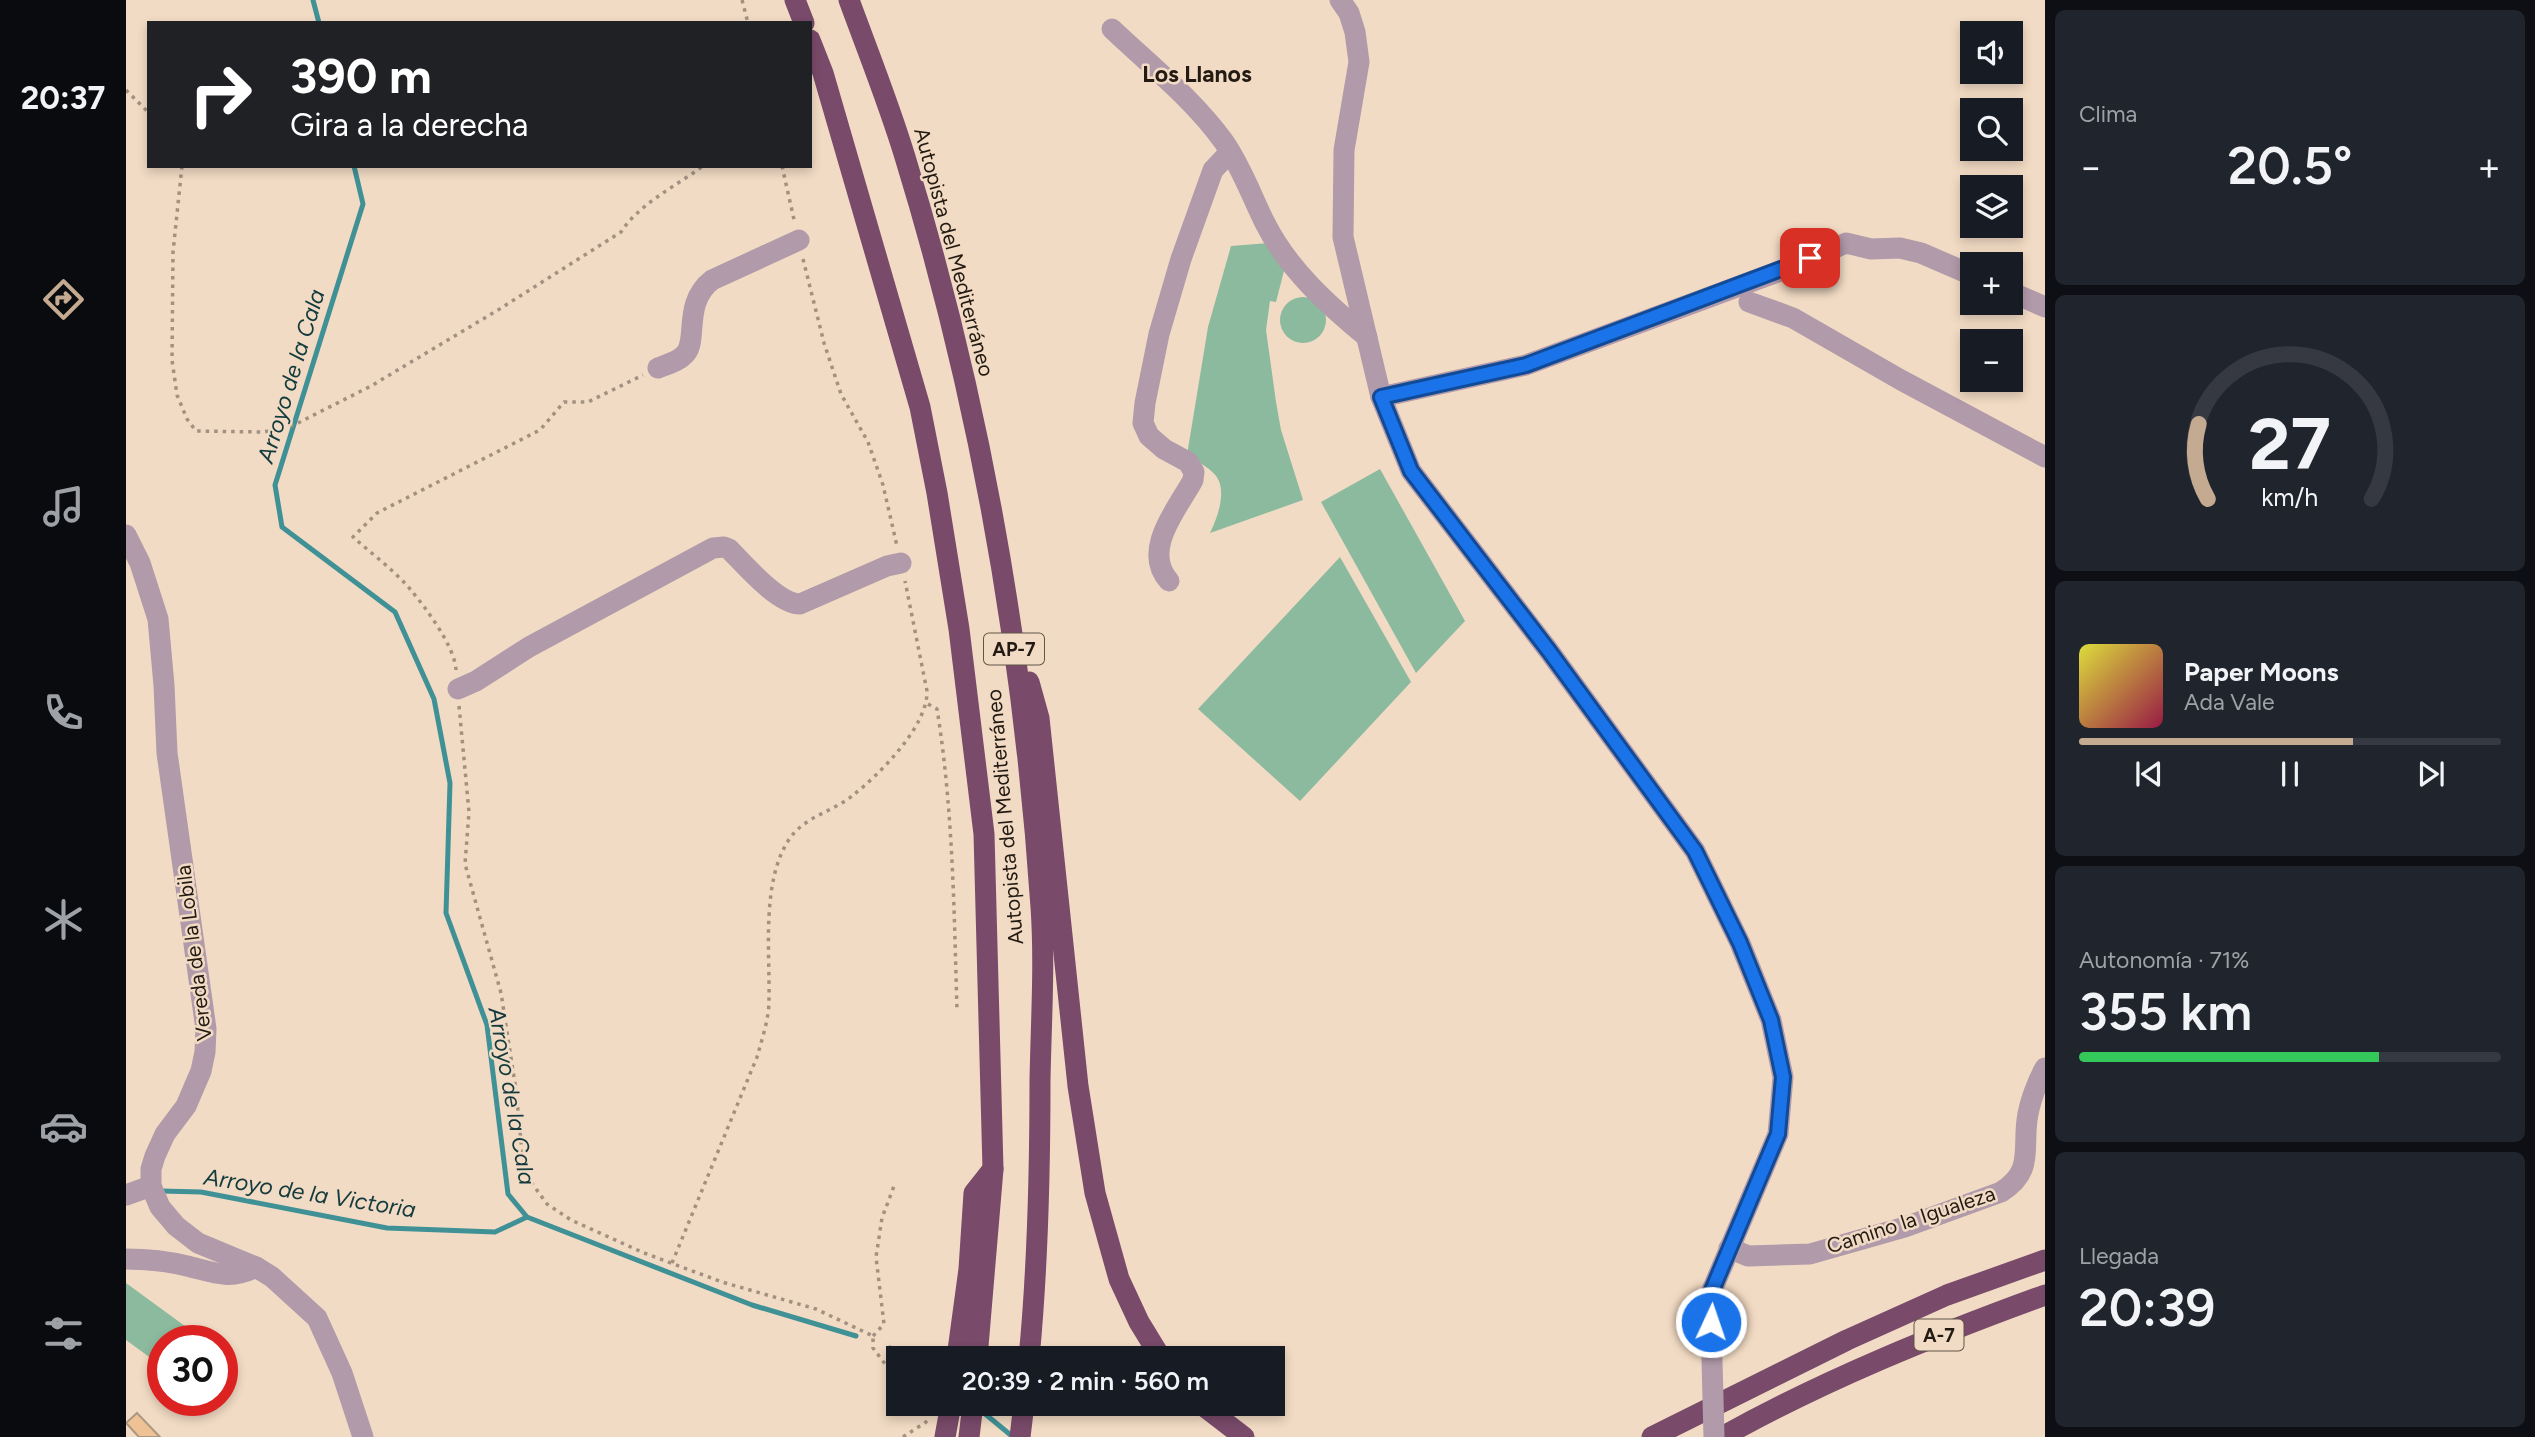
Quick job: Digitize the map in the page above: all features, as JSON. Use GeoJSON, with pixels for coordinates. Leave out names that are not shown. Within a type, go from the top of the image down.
{"type":"FeatureCollection","features":[{"type":"Feature","properties":{"kind":"highway"},"geometry":{"type":"LineString","coordinates":[[795,0],[803,21]]}},
{"type":"Feature","properties":{"kind":"highway","name":"Autopista del Mediterráneo"},"geometry":{"type":"LineString","coordinates":[[849,0],[905,156],[954,338],[987,478],[1009,610],[1028,760],[1041,911],[1040,1212],[1030,1346]]}},
{"type":"Feature","properties":{"kind":"highway","name":"Autopista del Mediterráneo"},"geometry":{"type":"LineString","coordinates":[[812,45],[823,73],[920,407],[959,629],[984,834],[993,1169],[977,1275],[977,1346]]}},
{"type":"Feature","properties":{"kind":"highway"},"geometry":{"type":"LineString","coordinates":[[1009,610],[1039,718],[1078,1086],[1095,1193],[1119,1279],[1154,1346]]}},
{"type":"Feature","properties":{"kind":"highway"},"geometry":{"type":"LineString","coordinates":[[1640,1437],[1660,1433],[1847,1340],[1947,1295],[2045,1260]]}},
{"type":"Feature","properties":{"kind":"highway"},"geometry":{"type":"LineString","coordinates":[[960,1346],[977,1275]]}},
{"type":"Feature","properties":{"kind":"highway","name":"A-7"},"geometry":{"type":"LineString","coordinates":[[1721,1437],[1836,1380],[1952,1329],[2045,1295]]}},
{"type":"Feature","properties":{"kind":"highway"},"geometry":{"type":"LineString","coordinates":[[945,1437],[949,1416]]}},
{"type":"Feature","properties":{"kind":"highway"},"geometry":{"type":"LineString","coordinates":[[969,1437],[972,1416]]}},
{"type":"Feature","properties":{"kind":"highway"},"geometry":{"type":"LineString","coordinates":[[1020,1437],[1023,1416]]}},
{"type":"Feature","properties":{"kind":"highway"},"geometry":{"type":"LineString","coordinates":[[1217,1416],[1244,1437]]}},
{"type":"Feature","properties":{"kind":"street"},"geometry":{"type":"LineString","coordinates":[[1340,0],[1349,13],[1355,32],[1359,62],[1344,150],[1343,237],[1381,397],[1411,471],[1549,651],[1695,851],[1740,943],[1771,1020],[1783,1077],[1778,1134],[1710,1295],[1714,1437]]}},
{"type":"Feature","properties":{"kind":"street"},"geometry":{"type":"LineString","coordinates":[[1112,29],[1200,113],[1240,167],[1265,223],[1283,253],[1313,288],[1367,337]]}},
{"type":"Feature","properties":{"kind":"street"},"geometry":{"type":"LineString","coordinates":[[1169,581],[1160,569],[1161,538],[1193,480],[1194,472],[1188,461],[1164,449],[1149,436],[1143,423],[1159,334],[1181,260],[1213,170],[1230,152]]}},
{"type":"Feature","properties":{"kind":"street"},"geometry":{"type":"LineString","coordinates":[[657,368],[683,356],[689,349],[694,304],[704,287],[712,280],[799,240]]}},
{"type":"Feature","properties":{"kind":"street"},"geometry":{"type":"LineString","coordinates":[[1381,397],[1526,365],[1791,267],[1846,243],[1871,249],[1900,248],[1921,253],[1960,270]]}},
{"type":"Feature","properties":{"kind":"street"},"geometry":{"type":"LineString","coordinates":[[2023,297],[2045,306]]}},
{"type":"Feature","properties":{"kind":"street"},"geometry":{"type":"LineString","coordinates":[[1749,302],[1793,318],[1901,380],[2045,457]]}},
{"type":"Feature","properties":{"kind":"street","name":"Vereda de la Lobila"},"geometry":{"type":"LineString","coordinates":[[126,535],[140,563],[158,619],[167,753],[206,1029],[201,1071],[186,1106],[165,1134],[155,1156],[151,1170],[151,1186]]}},
{"type":"Feature","properties":{"kind":"street"},"geometry":{"type":"LineString","coordinates":[[458,689],[476,681],[541,640],[713,548],[724,547],[729,550],[782,599],[794,604],[800,604],[887,566],[901,563]]}},
{"type":"Feature","properties":{"kind":"street","name":"Camino la Igualeza"},"geometry":{"type":"LineString","coordinates":[[1729,1248],[1748,1256],[1810,1254],[1905,1227],[2001,1192],[2014,1184],[2025,1163],[2027,1118],[2045,1068]]}},
{"type":"Feature","properties":{"kind":"street"},"geometry":{"type":"LineString","coordinates":[[126,1195],[151,1186],[160,1207],[176,1227],[198,1243],[256,1267],[290,1291],[317,1318],[342,1373],[363,1437]]}},
{"type":"Feature","properties":{"kind":"street"},"geometry":{"type":"LineString","coordinates":[[126,1259],[185,1265],[212,1274],[233,1275],[256,1267]]}},
{"type":"Feature","properties":{"kind":"path"},"geometry":{"type":"LineString","coordinates":[[742,0],[747,21]]}},
{"type":"Feature","properties":{"kind":"path"},"geometry":{"type":"LineString","coordinates":[[126,90],[147,111]]}},
{"type":"Feature","properties":{"kind":"path"},"geometry":{"type":"LineString","coordinates":[[182,168],[173,251],[172,360],[177,395],[187,419],[196,431],[264,432],[294,425],[371,386],[498,310],[621,232],[643,208],[700,168]]}},
{"type":"Feature","properties":{"kind":"path"},"geometry":{"type":"LineString","coordinates":[[672,1263],[757,1057],[764,1032],[769,1002],[768,971],[774,872],[782,851],[792,835],[805,822],[850,797],[886,764],[914,730],[928,704],[883,485],[868,442],[841,394],[824,343],[782,168]]}},
{"type":"Feature","properties":{"kind":"path"},"geometry":{"type":"LineString","coordinates":[[657,368],[587,402],[564,402],[540,430],[377,513],[353,537],[410,588],[439,630],[456,661],[469,812],[465,864],[501,993],[516,1090],[522,1152],[531,1182],[547,1204],[571,1220],[672,1263],[722,1282],[816,1310],[873,1336]]}},
{"type":"Feature","properties":{"kind":"path"},"geometry":{"type":"LineString","coordinates":[[928,704],[937,709],[942,737],[952,871],[957,1010]]}},
{"type":"Feature","properties":{"kind":"path"},"geometry":{"type":"LineString","coordinates":[[886,1365],[873,1348],[873,1336],[884,1324],[876,1257],[882,1218],[894,1186]]}},
{"type":"Feature","properties":{"kind":"path"},"geometry":{"type":"LineString","coordinates":[[903,1437],[930,1419]]}},
{"type":"Feature","properties":{"kind":"green space"},"geometry":{"type":"Polygon","coordinates":[[[1269,243],[1285,267],[1276,302],[1270,301],[1266,330],[1281,430],[1303,500],[1210,533],[1220,506],[1220,485],[1212,472],[1187,455],[1208,327],[1231,246],[1269,243]]]}},
{"type":"Feature","properties":{"kind":"green space"},"geometry":{"type":"Polygon","coordinates":[[[1303,297],[1319,304],[1326,320],[1319,336],[1303,343],[1287,336],[1280,320],[1287,304],[1303,297]]]}},
{"type":"Feature","properties":{"kind":"green space"},"geometry":{"type":"Polygon","coordinates":[[[1380,469],[1465,621],[1416,673],[1321,502],[1380,469]]]}},
{"type":"Feature","properties":{"kind":"green space"},"geometry":{"type":"Polygon","coordinates":[[[1340,557],[1411,682],[1300,801],[1198,709],[1340,557]]]}},
{"type":"Feature","properties":{"kind":"green space"},"geometry":{"type":"Polygon","coordinates":[[[126,1283],[183,1325],[147,1325],[147,1355],[126,1340],[126,1283]]]}},
{"type":"Feature","properties":{"kind":"building"},"geometry":{"type":"Polygon","coordinates":[[[137,1413],[160,1437],[139,1437],[126,1423],[137,1413]]]}},
{"type":"Feature","properties":{"kind":"waterway","name":"Arroyo de la Cala"},"geometry":{"type":"LineString","coordinates":[[313,0],[318,21]]}},
{"type":"Feature","properties":{"kind":"waterway","name":"Arroyo de la Cala"},"geometry":{"type":"LineString","coordinates":[[354,168],[363,204],[275,485],[282,527],[395,612],[434,699],[450,783],[446,913],[487,1025],[508,1194],[527,1217],[752,1305],[856,1336]]}},
{"type":"Feature","properties":{"kind":"waterway","name":"Arroyo de la Victoria"},"geometry":{"type":"LineString","coordinates":[[161,1191],[201,1192],[387,1228],[495,1232],[527,1217]]}},
{"type":"Feature","properties":{"kind":"waterway","name":"Arroyo de la Cala"},"geometry":{"type":"LineString","coordinates":[[988,1416],[1013,1437]]}},
{"type":"Feature","properties":{"kind":"district","name":"Los Llanos"},"geometry":{"type":"Point","coordinates":[1197,74]}},
{"type":"Feature","properties":{"kind":"route"},"geometry":{"type":"LineString","coordinates":[[1711,1322],[1710,1295],[1778,1134],[1783,1077],[1771,1020],[1740,943],[1695,851],[1549,651],[1411,471],[1381,397],[1526,365],[1810,258]]}}]}
